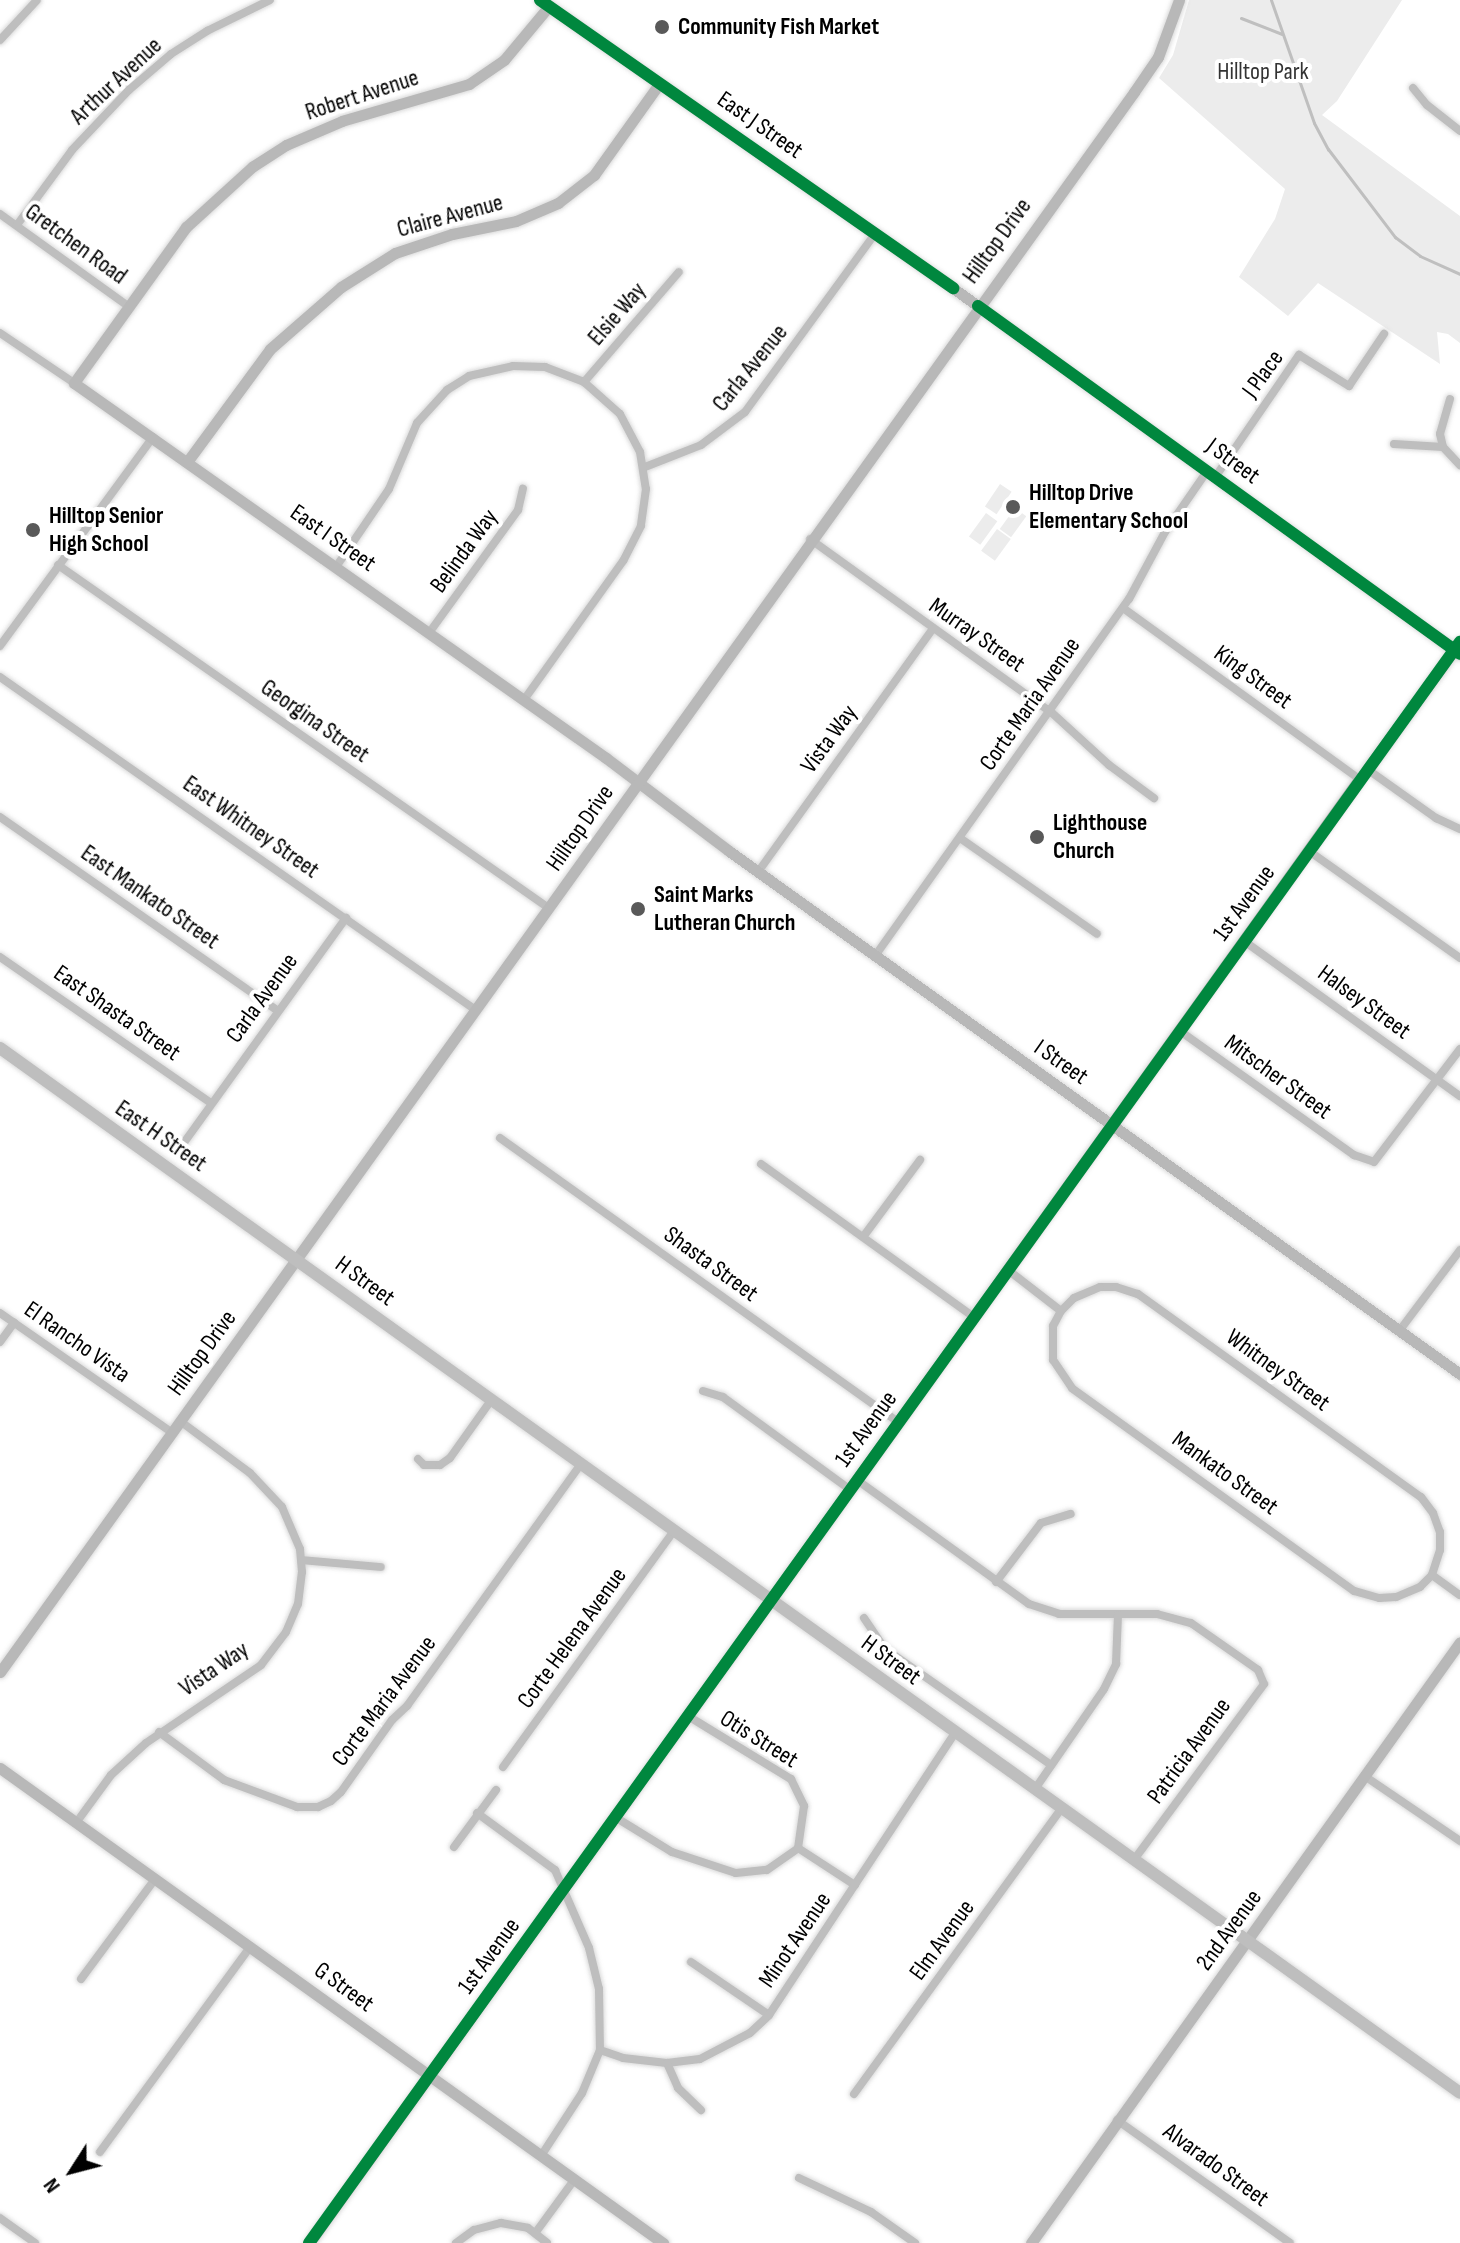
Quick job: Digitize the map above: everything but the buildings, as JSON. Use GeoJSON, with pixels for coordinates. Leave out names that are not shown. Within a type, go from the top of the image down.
{"type":"FeatureCollection","features":[{"type":"Feature","properties":{"kind":"main road","name":"East H Street"},"geometry":{"type":"LineString","coordinates":[[0,1048],[297,1259]]}},
{"type":"Feature","properties":{"kind":"main road","name":"H Street"},"geometry":{"type":"LineString","coordinates":[[297,1259],[1460,2093]]}},
{"type":"Feature","properties":{"kind":"street"},"geometry":{"type":"LineString","coordinates":[[0,40],[37,0]]}},
{"type":"Feature","properties":{"kind":"street","name":"Arthur Avenue"},"geometry":{"type":"LineString","coordinates":[[17,225],[72,150],[129,90],[180,48],[270,0]]}},
{"type":"Feature","properties":{"kind":"street","name":"Hilltop Drive"},"geometry":{"type":"LineString","coordinates":[[0,1672],[477,1011],[810,539],[1158,57],[1179,0]]}},
{"type":"Feature","properties":{"kind":"street","name":"East J Street"},"geometry":{"type":"LineString","coordinates":[[544,3],[978,306]]}},
{"type":"Feature","properties":{"kind":"street","name":"Robert Avenue"},"geometry":{"type":"LineString","coordinates":[[74,383],[186,227],[252,167],[286,145],[342,121],[391,105],[418,102],[469,84],[504,60],[544,3]]}},
{"type":"Feature","properties":{"kind":"street","name":"Claire Avenue"},"geometry":{"type":"LineString","coordinates":[[187,462],[270,349],[341,287],[363,271],[409,248],[516,221],[558,203],[594,175],[659,84]]}},
{"type":"Feature","properties":{"kind":"street"},"geometry":{"type":"LineString","coordinates":[[1413,88],[1427,105],[1460,131]]}},
{"type":"Feature","properties":{"kind":"street","name":"Gretchen Road"},"geometry":{"type":"LineString","coordinates":[[0,214],[128,306]]}},
{"type":"Feature","properties":{"kind":"street","name":"Carla Avenue"},"geometry":{"type":"LineString","coordinates":[[645,467],[701,445],[745,412],[875,234]]}},
{"type":"Feature","properties":{"kind":"street","name":"Elsie Way"},"geometry":{"type":"LineString","coordinates":[[584,382],[679,272]]}},
{"type":"Feature","properties":{"kind":"street","name":"J Street"},"geometry":{"type":"LineString","coordinates":[[978,306],[1458,649]]}},
{"type":"Feature","properties":{"kind":"street","name":"East I Street"},"geometry":{"type":"LineString","coordinates":[[0,333],[153,437],[639,783]]}},
{"type":"Feature","properties":{"kind":"street","name":"J Place"},"geometry":{"type":"LineString","coordinates":[[1212,473],[1299,355],[1349,386],[1384,334]]}},
{"type":"Feature","properties":{"kind":"street"},"geometry":{"type":"LineString","coordinates":[[336,567],[389,489],[417,423],[447,390],[469,376],[513,366],[545,367],[584,382],[620,414],[636,441],[645,467],[644,508],[633,545],[524,700]]}},
{"type":"Feature","properties":{"kind":"street"},"geometry":{"type":"LineString","coordinates":[[1450,399],[1442,419],[1443,447],[1460,465]]}},
{"type":"Feature","properties":{"kind":"street"},"geometry":{"type":"LineString","coordinates":[[0,646],[153,437]]}},
{"type":"Feature","properties":{"kind":"street"},"geometry":{"type":"LineString","coordinates":[[1394,444],[1443,447]]}},
{"type":"Feature","properties":{"kind":"street","name":"Corte Maria Avenue"},"geometry":{"type":"LineString","coordinates":[[875,956],[1141,582],[1165,532],[1212,473]]}},
{"type":"Feature","properties":{"kind":"street","name":"Belinda Way"},"geometry":{"type":"LineString","coordinates":[[429,633],[518,510],[523,489]]}},
{"type":"Feature","properties":{"kind":"street","name":"Murray Street"},"geometry":{"type":"LineString","coordinates":[[810,539],[932,630],[1051,712],[1101,759],[1154,798]]}},
{"type":"Feature","properties":{"kind":"street","name":"Georgina Street"},"geometry":{"type":"LineString","coordinates":[[58,565],[550,909]]}},
{"type":"Feature","properties":{"kind":"street","name":"King Street"},"geometry":{"type":"LineString","coordinates":[[1123,608],[1363,774],[1460,829]]}},
{"type":"Feature","properties":{"kind":"street","name":"Vista Way"},"geometry":{"type":"LineString","coordinates":[[758,872],[932,630]]}},
{"type":"Feature","properties":{"kind":"street","name":"1st Avenue"},"geometry":{"type":"LineString","coordinates":[[309,2243],[1363,774],[1458,649]]}},
{"type":"Feature","properties":{"kind":"street","name":"East Whitney Street"},"geometry":{"type":"LineString","coordinates":[[0,677],[477,1011]]}},
{"type":"Feature","properties":{"kind":"street","name":"I Street"},"geometry":{"type":"LineString","coordinates":[[639,783],[758,872],[1460,1374]]}},
{"type":"Feature","properties":{"kind":"street","name":"East Mankato Street"},"geometry":{"type":"LineString","coordinates":[[0,817],[277,1010]]}},
{"type":"Feature","properties":{"kind":"street"},"geometry":{"type":"LineString","coordinates":[[960,838],[1097,934]]}},
{"type":"Feature","properties":{"kind":"street"},"geometry":{"type":"LineString","coordinates":[[1309,851],[1460,958]]}},
{"type":"Feature","properties":{"kind":"street","name":"Carla Avenue"},"geometry":{"type":"LineString","coordinates":[[183,1144],[346,918]]}},
{"type":"Feature","properties":{"kind":"street","name":"Halsey Street"},"geometry":{"type":"LineString","coordinates":[[1244,941],[1460,1096]]}},
{"type":"Feature","properties":{"kind":"street","name":"East Shasta Street"},"geometry":{"type":"LineString","coordinates":[[0,957],[211,1103]]}},
{"type":"Feature","properties":{"kind":"street","name":"Mitscher Street"},"geometry":{"type":"LineString","coordinates":[[1180,1031],[1354,1155],[1374,1162],[1382,1156],[1437,1080]]}},
{"type":"Feature","properties":{"kind":"street"},"geometry":{"type":"LineString","coordinates":[[1437,1080],[1460,1049]]}},
{"type":"Feature","properties":{"kind":"street","name":"Shasta Street"},"geometry":{"type":"LineString","coordinates":[[500,1138],[898,1422]]}},
{"type":"Feature","properties":{"kind":"street"},"geometry":{"type":"LineString","coordinates":[[863,1237],[920,1160]]}},
{"type":"Feature","properties":{"kind":"street"},"geometry":{"type":"LineString","coordinates":[[761,1164],[974,1317]]}},
{"type":"Feature","properties":{"kind":"street"},"geometry":{"type":"LineString","coordinates":[[1400,1330],[1460,1250]]}},
{"type":"Feature","properties":{"kind":"street"},"geometry":{"type":"LineString","coordinates":[[1008,1270],[1061,1311]]}},
{"type":"Feature","properties":{"kind":"street","name":"Whitney Street"},"geometry":{"type":"LineString","coordinates":[[1061,1311],[1074,1298],[1100,1287],[1116,1287],[1138,1294],[1421,1497],[1433,1513],[1440,1532],[1439,1559],[1432,1575]]}},
{"type":"Feature","properties":{"kind":"street","name":"Mankato Street"},"geometry":{"type":"LineString","coordinates":[[1061,1311],[1053,1326],[1051,1351],[1065,1382],[1354,1591],[1379,1598],[1396,1597],[1420,1587],[1432,1575]]}},
{"type":"Feature","properties":{"kind":"street","name":"El Rancho Vista"},"geometry":{"type":"LineString","coordinates":[[0,1313],[171,1432]]}},
{"type":"Feature","properties":{"kind":"street"},"geometry":{"type":"LineString","coordinates":[[0,1342],[14,1323]]}},
{"type":"Feature","properties":{"kind":"street"},"geometry":{"type":"LineString","coordinates":[[703,1391],[723,1397],[1029,1604],[1059,1614],[1118,1615],[1116,1664],[1104,1689],[1035,1789]]}},
{"type":"Feature","properties":{"kind":"street"},"geometry":{"type":"LineString","coordinates":[[418,1459],[424,1465],[440,1465],[450,1458],[492,1399]]}},
{"type":"Feature","properties":{"kind":"street","name":"Vista Way"},"geometry":{"type":"LineString","coordinates":[[76,1823],[111,1775],[159,1732],[250,1673],[268,1657],[296,1612],[302,1583],[302,1560],[292,1525],[276,1499],[250,1473],[180,1421]]}},
{"type":"Feature","properties":{"kind":"street","name":"Corte Maria Avenue"},"geometry":{"type":"LineString","coordinates":[[159,1732],[224,1780],[297,1807],[311,1808],[331,1801],[392,1720],[407,1706],[581,1464]]}},
{"type":"Feature","properties":{"kind":"street"},"geometry":{"type":"LineString","coordinates":[[996,1582],[1041,1523],[1071,1514]]}},
{"type":"Feature","properties":{"kind":"street","name":"Corte Helena Avenue"},"geometry":{"type":"LineString","coordinates":[[503,1767],[674,1531]]}},
{"type":"Feature","properties":{"kind":"street"},"geometry":{"type":"LineString","coordinates":[[302,1560],[381,1567]]}},
{"type":"Feature","properties":{"kind":"street"},"geometry":{"type":"LineString","coordinates":[[1432,1575],[1460,1595]]}},
{"type":"Feature","properties":{"kind":"street","name":"Patricia Avenue"},"geometry":{"type":"LineString","coordinates":[[1118,1615],[1157,1614],[1191,1623],[1262,1675],[1264,1684],[1134,1860]]}},
{"type":"Feature","properties":{"kind":"street"},"geometry":{"type":"LineString","coordinates":[[864,1618],[884,1648],[1051,1765]]}},
{"type":"Feature","properties":{"kind":"street","name":"2nd Avenue"},"geometry":{"type":"LineString","coordinates":[[1031,2243],[1460,1642]]}},
{"type":"Feature","properties":{"kind":"street","name":"Otis Street"},"geometry":{"type":"LineString","coordinates":[[688,1716],[791,1779],[804,1806],[798,1848]]}},
{"type":"Feature","properties":{"kind":"street","name":"Minot Avenue"},"geometry":{"type":"LineString","coordinates":[[600,2050],[623,2058],[667,2063],[700,2059],[750,2033],[769,2015],[955,1733]]}},
{"type":"Feature","properties":{"kind":"street","name":"G Street"},"geometry":{"type":"LineString","coordinates":[[0,1768],[663,2243]]}},
{"type":"Feature","properties":{"kind":"street"},"geometry":{"type":"LineString","coordinates":[[1366,1777],[1460,1841]]}},
{"type":"Feature","properties":{"kind":"street"},"geometry":{"type":"LineString","coordinates":[[454,1847],[496,1790]]}},
{"type":"Feature","properties":{"kind":"street","name":"Elm Avenue"},"geometry":{"type":"LineString","coordinates":[[854,2094],[1062,1808]]}},
{"type":"Feature","properties":{"kind":"street"},"geometry":{"type":"LineString","coordinates":[[477,1813],[555,1870],[597,1974],[602,2013],[600,2050],[582,2093],[541,2156]]}},
{"type":"Feature","properties":{"kind":"street"},"geometry":{"type":"LineString","coordinates":[[615,1817],[672,1852],[736,1873],[767,1870],[798,1848],[855,1885]]}},
{"type":"Feature","properties":{"kind":"street"},"geometry":{"type":"LineString","coordinates":[[81,1979],[155,1879]]}},
{"type":"Feature","properties":{"kind":"street"},"geometry":{"type":"LineString","coordinates":[[100,2152],[250,1947]]}},
{"type":"Feature","properties":{"kind":"street"},"geometry":{"type":"LineString","coordinates":[[691,1962],[769,2015]]}},
{"type":"Feature","properties":{"kind":"street"},"geometry":{"type":"LineString","coordinates":[[667,2063],[678,2088],[701,2110]]}},
{"type":"Feature","properties":{"kind":"street","name":"Alvarado Street"},"geometry":{"type":"LineString","coordinates":[[1117,2120],[1290,2243]]}},
{"type":"Feature","properties":{"kind":"street"},"geometry":{"type":"LineString","coordinates":[[799,2178],[859,2205],[915,2243]]}},
{"type":"Feature","properties":{"kind":"street"},"geometry":{"type":"LineString","coordinates":[[536,2232],[574,2180]]}},
{"type":"Feature","properties":{"kind":"street"},"geometry":{"type":"LineString","coordinates":[[0,2218],[35,2243]]}},
{"type":"Feature","properties":{"kind":"street"},"geometry":{"type":"LineString","coordinates":[[456,2243],[474,2230],[492,2224],[519,2225],[536,2232],[547,2243]]}},
{"type":"Feature","properties":{"kind":"green space","name":"Hilltop Park"},"geometry":{"type":"Polygon","coordinates":[[[1189,0],[1402,0],[1337,101],[1322,115],[1460,216],[1460,343],[1448,334],[1437,332],[1440,364],[1318,283],[1288,316],[1239,277],[1275,219],[1285,189],[1159,78],[1173,55],[1189,0]]]}},
{"type":"Feature","properties":{"kind":"green space"},"geometry":{"type":"Polygon","coordinates":[[[1000,484],[1012,492],[997,514],[985,506],[1000,484]]]}},
{"type":"Feature","properties":{"kind":"green space"},"geometry":{"type":"Polygon","coordinates":[[[1015,508],[1026,516],[1011,537],[1000,529],[1015,508]]]}},
{"type":"Feature","properties":{"kind":"green space"},"geometry":{"type":"Polygon","coordinates":[[[986,513],[997,521],[980,545],[969,536],[986,513]]]}},
{"type":"Feature","properties":{"kind":"green space"},"geometry":{"type":"Polygon","coordinates":[[[997,529],[1011,539],[995,561],[981,551],[997,529]]]}},
{"type":"Feature","properties":{"kind":"waterway"},"geometry":{"type":"LineString","coordinates":[[1271,0],[1314,123],[1328,149],[1395,237],[1420,256],[1460,274]]}},
{"type":"Feature","properties":{"kind":"waterway"},"geometry":{"type":"LineString","coordinates":[[1241,18],[1282,34]]}},
{"type":"Feature","properties":{"kind":"cycle path"},"geometry":{"type":"LineString","coordinates":[[540,0],[953,288]]}},
{"type":"Feature","properties":{"kind":"cycle path"},"geometry":{"type":"LineString","coordinates":[[978,306],[1460,654]]}},
{"type":"Feature","properties":{"kind":"cycle path"},"geometry":{"type":"LineString","coordinates":[[309,2243],[1460,642]]}},
{"type":"Feature","properties":{"kind":"place","name":"Community Fish Market"},"geometry":{"type":"Point","coordinates":[662,27]}},
{"type":"Feature","properties":{"kind":"place","name":"Hilltop Drive Elementary School"},"geometry":{"type":"Point","coordinates":[1013,507]}},
{"type":"Feature","properties":{"kind":"place","name":"Hilltop Senior High School"},"geometry":{"type":"Point","coordinates":[33,530]}},
{"type":"Feature","properties":{"kind":"place","name":"Lighthouse Church"},"geometry":{"type":"Point","coordinates":[1037,837]}},
{"type":"Feature","properties":{"kind":"place","name":"Saint Marks Lutheran Church"},"geometry":{"type":"Point","coordinates":[638,909]}}]}
